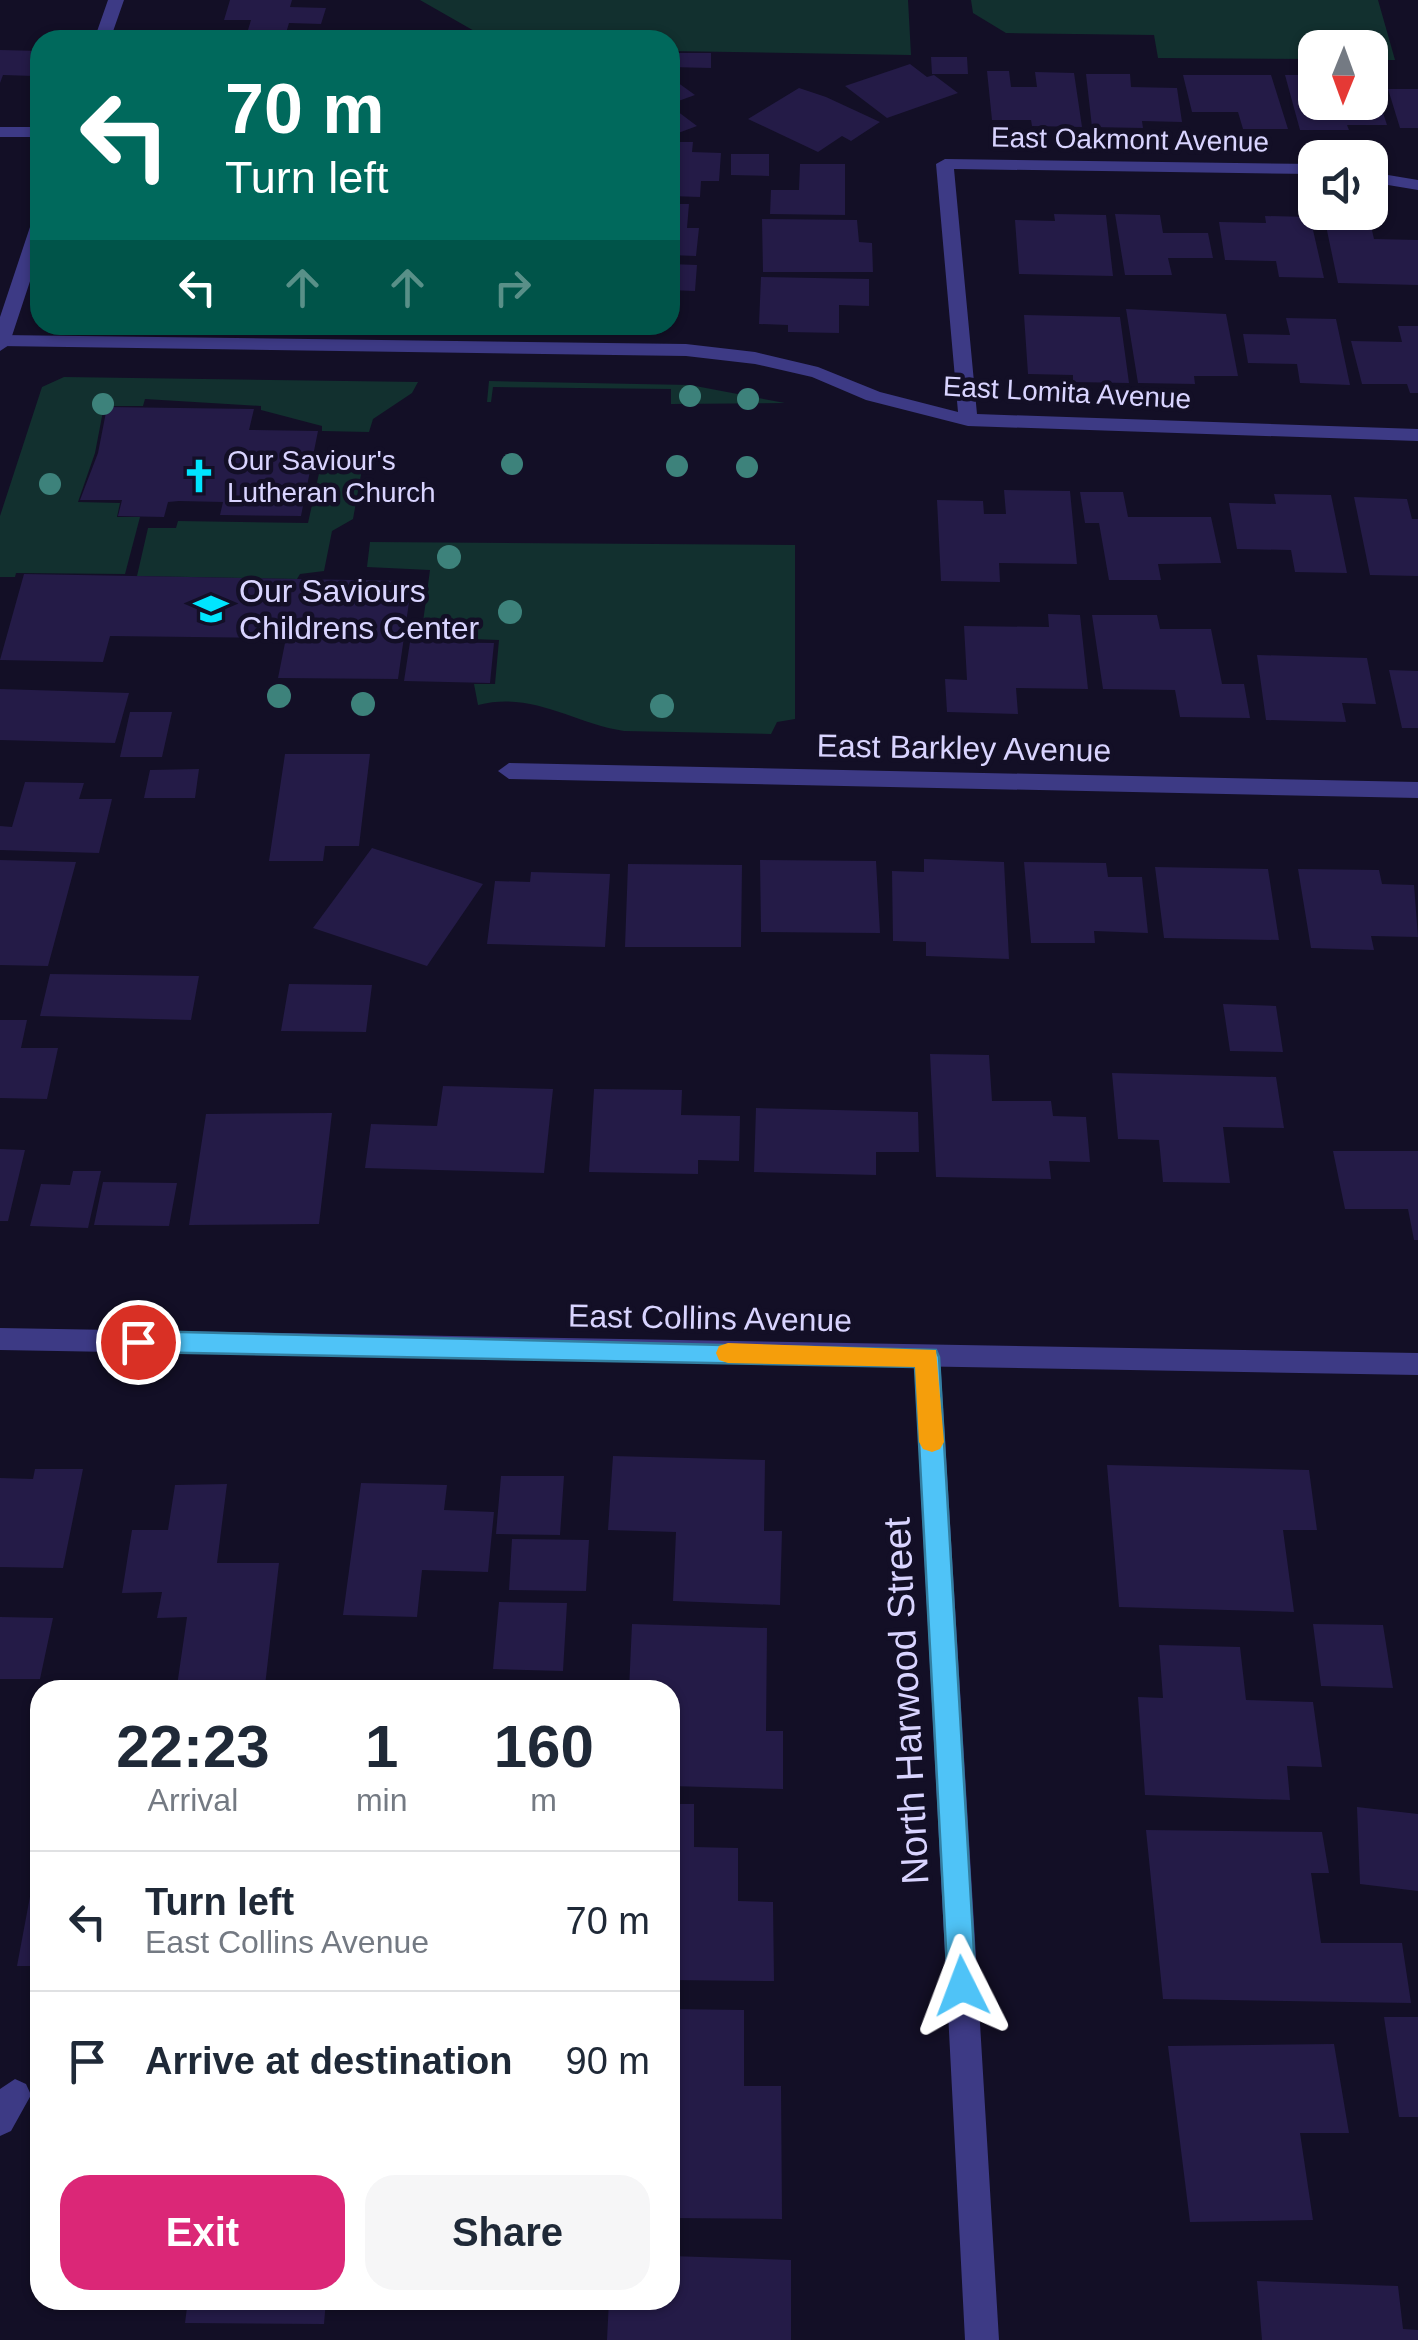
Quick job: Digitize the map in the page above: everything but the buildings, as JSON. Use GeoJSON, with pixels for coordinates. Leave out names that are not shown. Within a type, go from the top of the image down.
{"type":"FeatureCollection","features":[{"type":"Feature","properties":{"kind":"street"},"geometry":{"type":"LineString","coordinates":[[106,30],[116,0]]}},
{"type":"Feature","properties":{"kind":"street"},"geometry":{"type":"LineString","coordinates":[[0,132],[30,132]]}},
{"type":"Feature","properties":{"kind":"street","name":"East Oakmont Avenue"},"geometry":{"type":"LineString","coordinates":[[968,420],[944,164],[1298,169]]}},
{"type":"Feature","properties":{"kind":"street"},"geometry":{"type":"LineString","coordinates":[[1388,181],[1418,185]]}},
{"type":"Feature","properties":{"kind":"street"},"geometry":{"type":"LineString","coordinates":[[1,343],[30,255]]}},
{"type":"Feature","properties":{"kind":"street"},"geometry":{"type":"LineString","coordinates":[[486,346],[488,335]]}},
{"type":"Feature","properties":{"kind":"street","name":"East Lomita Avenue"},"geometry":{"type":"LineString","coordinates":[[1,343],[686,350],[755,358],[818,373],[912,408],[968,420],[1418,435]]}},
{"type":"Feature","properties":{"kind":"street","name":"East Barkley Avenue"},"geometry":{"type":"LineString","coordinates":[[509,771],[1418,790]]}},
{"type":"Feature","properties":{"kind":"street","name":"East Collins Avenue"},"geometry":{"type":"LineString","coordinates":[[0,1339],[1418,1364]]}},
{"type":"Feature","properties":{"kind":"street","name":"North Harwood Street"},"geometry":{"type":"LineString","coordinates":[[927,1357],[982,2340]]}},
{"type":"Feature","properties":{"kind":"green space"},"geometry":{"type":"Polygon","coordinates":[[[420,0],[908,0],[911,55],[680,51],[680,30],[472,30],[420,0]]]}},
{"type":"Feature","properties":{"kind":"green space"},"geometry":{"type":"Polygon","coordinates":[[[971,0],[1378,0],[1386,30],[1298,30],[1298,59],[1158,58],[1154,35],[1006,33],[973,13],[971,0]]]}},
{"type":"Feature","properties":{"kind":"green space"},"geometry":{"type":"Polygon","coordinates":[[[1388,35],[1395,60],[1388,60],[1388,35]]]}},
{"type":"Feature","properties":{"kind":"green space"},"geometry":{"type":"Polygon","coordinates":[[[64,377],[418,382],[412,393],[373,419],[369,432],[322,431],[322,426],[261,410],[261,406],[145,399],[143,406],[104,406],[95,453],[78,502],[120,503],[117,517],[140,517],[125,574],[16,573],[15,577],[0,577],[0,516],[42,387],[64,377]]]}},
{"type":"Feature","properties":{"kind":"green space"},"geometry":{"type":"Polygon","coordinates":[[[489,381],[690,385],[785,403],[671,404],[671,389],[493,387],[491,402],[487,402],[489,381]]]}},
{"type":"Feature","properties":{"kind":"green space"},"geometry":{"type":"Polygon","coordinates":[[[324,451],[365,452],[353,519],[332,531],[324,571],[300,574],[297,579],[137,576],[148,528],[176,528],[178,521],[308,523],[324,451]]]}},
{"type":"Feature","properties":{"kind":"green space"},"geometry":{"type":"Polygon","coordinates":[[[370,542],[795,545],[795,719],[777,722],[771,734],[624,731],[535,705],[478,705],[474,684],[495,684],[499,640],[421,637],[430,570],[367,567],[370,542]]]}},
{"type":"Feature","properties":{"kind":"slow traffic"},"geometry":{"type":"LineString","coordinates":[[728,1353],[927,1357],[932,1442]]}},
{"type":"Feature","properties":{"kind":"place","name":"Our Saviour's Lutheran Church"},"geometry":{"type":"Point","coordinates":[199,476]}},
{"type":"Feature","properties":{"kind":"place","name":"Our Saviours Childrens Center"},"geometry":{"type":"Point","coordinates":[211,609]}},
{"type":"Feature","properties":{"kind":"route"},"geometry":{"type":"LineString","coordinates":[[138,1342],[927,1357],[962,1986]]}}]}
